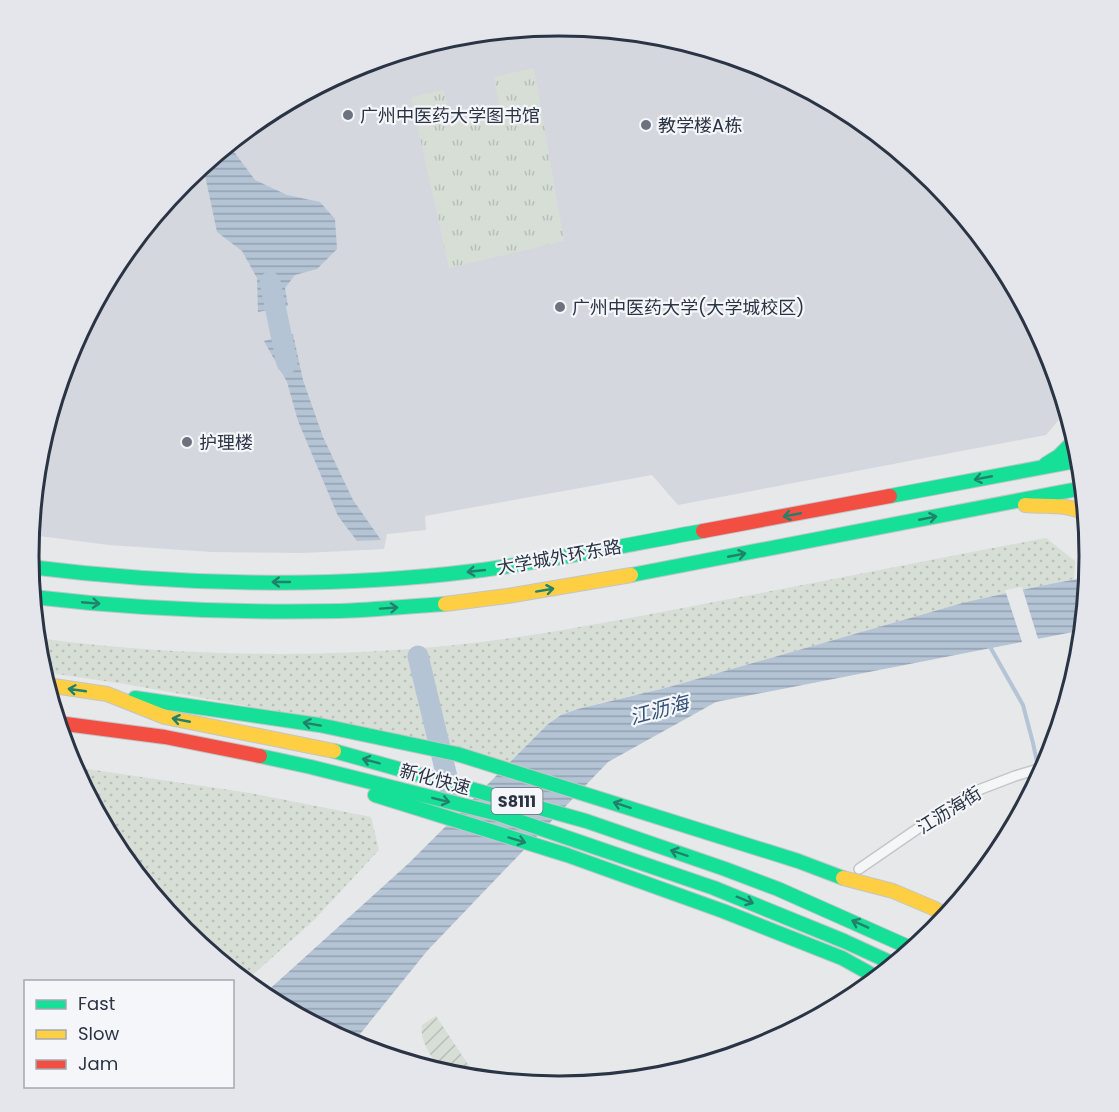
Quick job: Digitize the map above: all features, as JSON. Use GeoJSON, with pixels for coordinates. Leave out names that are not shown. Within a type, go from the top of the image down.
{"type":"FeatureCollection","features":[{"type":"Feature","properties":{"kind":"main road"},"geometry":{"type":"LineString","coordinates":[[1041,467],[1059,456],[1068,447]]}},
{"type":"Feature","properties":{"kind":"main road","name":"大学城外环东路"},"geometry":{"type":"LineString","coordinates":[[40,568],[135,577],[272,582],[365,581],[474,571],[575,555],[1071,462]]}},
{"type":"Feature","properties":{"kind":"main road","name":"大学城外环东路"},"geometry":{"type":"LineString","coordinates":[[42,598],[207,611],[354,611],[425,606],[507,596],[642,573],[1075,490]]}},
{"type":"Feature","properties":{"kind":"main road"},"geometry":{"type":"LineString","coordinates":[[1007,503],[1067,506],[1077,509]]}},
{"type":"Feature","properties":{"kind":"main road","name":"新化快速"},"geometry":{"type":"LineString","coordinates":[[56,686],[107,694],[165,717],[330,750],[586,821],[778,889],[904,945]]}},
{"type":"Feature","properties":{"kind":"main road"},"geometry":{"type":"LineString","coordinates":[[107,694],[320,725],[457,754],[798,861],[850,880],[894,891],[938,912]]}},
{"type":"Feature","properties":{"kind":"main road","name":"新化快速"},"geometry":{"type":"LineString","coordinates":[[67,724],[165,737],[311,767],[498,814],[714,888],[805,924],[886,960]]}},
{"type":"Feature","properties":{"kind":"main road"},"geometry":{"type":"LineString","coordinates":[[96,728],[336,783],[567,855],[788,936],[842,958],[870,973]]}},
{"type":"Feature","properties":{"kind":"street","name":"江沥海街"},"geometry":{"type":"LineString","coordinates":[[859,869],[968,794],[1033,771]]}},
{"type":"Feature","properties":{"kind":"shaded area","name":"广州中医药大学(大学城校区)"},"geometry":{"type":"Polygon","coordinates":[[[525,37],[594,37],[661,46],[727,64],[758,76],[820,106],[848,124],[876,143],[927,188],[972,239],[1010,296],[1026,326],[1040,357],[1061,417],[1046,435],[678,505],[652,475],[425,516],[426,530],[387,534],[384,549],[303,553],[212,552],[109,545],[40,536],[44,488],[57,421],[79,357],[109,296],[147,239],[192,188],[217,165],[243,143],[299,106],[361,76],[392,64],[458,46],[492,40],[525,37]]]}},
{"type":"Feature","properties":{"kind":"green space"},"geometry":{"type":"Polygon","coordinates":[[[534,68],[564,241],[449,268],[411,97],[444,90],[451,120],[500,109],[494,77],[534,68]]]}},
{"type":"Feature","properties":{"kind":"green space"},"geometry":{"type":"Polygon","coordinates":[[[1046,538],[1075,561],[1074,579],[966,602],[669,687],[561,715],[548,724],[502,770],[242,705],[53,673],[46,639],[190,652],[344,653],[480,642],[614,621],[1046,538]]]}},
{"type":"Feature","properties":{"kind":"green space"},"geometry":{"type":"Polygon","coordinates":[[[85,769],[250,793],[371,817],[379,850],[314,920],[252,975],[192,924],[147,873],[109,816],[85,769]]]}},
{"type":"Feature","properties":{"kind":"green space"},"geometry":{"type":"Polygon","coordinates":[[[436,1016],[471,1068],[434,1060],[427,1049],[422,1025],[436,1016]]]}},
{"type":"Feature","properties":{"kind":"water"},"geometry":{"type":"Polygon","coordinates":[[[233,151],[255,180],[287,195],[320,202],[335,219],[337,249],[317,269],[295,275],[285,288],[288,306],[258,312],[257,278],[242,251],[217,232],[205,176],[233,151]]]}},
{"type":"Feature","properties":{"kind":"water"},"geometry":{"type":"Polygon","coordinates":[[[293,334],[303,380],[323,437],[353,500],[381,540],[357,541],[338,516],[298,421],[287,382],[264,341],[293,334]]]}},
{"type":"Feature","properties":{"kind":"water","name":"江沥海"},"geometry":{"type":"Polygon","coordinates":[[[1079,579],[1074,632],[716,702],[608,762],[427,951],[359,1035],[299,1006],[271,988],[409,863],[548,724],[561,715],[669,687],[966,602],[1079,579]]]}},
{"type":"Feature","properties":{"kind":"pier"},"geometry":{"type":"Polygon","coordinates":[[[1022,587],[1039,642],[1023,645],[1005,590],[1022,587]]]}},
{"type":"Feature","properties":{"kind":"waterway"},"geometry":{"type":"LineString","coordinates":[[270,282],[287,363]]}},
{"type":"Feature","properties":{"kind":"waterway"},"geometry":{"type":"LineString","coordinates":[[989,645],[1023,705],[1037,762]]}},
{"type":"Feature","properties":{"kind":"waterway"},"geometry":{"type":"LineString","coordinates":[[418,656],[452,798]]}},
{"type":"Feature","properties":{"kind":"traffic: fast"},"geometry":{"type":"LineString","coordinates":[[1046,464],[1068,447]]}},
{"type":"Feature","properties":{"kind":"traffic: fast"},"geometry":{"type":"LineString","coordinates":[[890,496],[1071,462]]}},
{"type":"Feature","properties":{"kind":"traffic: fast"},"geometry":{"type":"LineString","coordinates":[[631,575],[1075,490]]}},
{"type":"Feature","properties":{"kind":"traffic: fast"},"geometry":{"type":"LineString","coordinates":[[40,568],[196,581],[308,582],[420,577],[503,567],[703,531]]}},
{"type":"Feature","properties":{"kind":"traffic: fast"},"geometry":{"type":"LineString","coordinates":[[42,598],[148,607],[263,611],[353,610],[445,604]]}},
{"type":"Feature","properties":{"kind":"traffic: fast"},"geometry":{"type":"LineString","coordinates":[[135,698],[319,725],[457,754],[798,861],[843,878]]}},
{"type":"Feature","properties":{"kind":"traffic: fast"},"geometry":{"type":"LineString","coordinates":[[334,751],[586,821],[778,889],[904,945]]}},
{"type":"Feature","properties":{"kind":"traffic: fast"},"geometry":{"type":"LineString","coordinates":[[260,756],[498,814],[714,888],[886,960]]}},
{"type":"Feature","properties":{"kind":"traffic: fast"},"geometry":{"type":"LineString","coordinates":[[375,795],[567,855],[723,911],[842,958],[870,973]]}},
{"type":"Feature","properties":{"kind":"traffic: slow"},"geometry":{"type":"LineString","coordinates":[[1025,505],[1064,507],[1077,510]]}},
{"type":"Feature","properties":{"kind":"traffic: slow"},"geometry":{"type":"LineString","coordinates":[[445,604],[631,575]]}},
{"type":"Feature","properties":{"kind":"traffic: slow"},"geometry":{"type":"LineString","coordinates":[[56,686],[107,694],[165,717],[334,751]]}},
{"type":"Feature","properties":{"kind":"traffic: slow"},"geometry":{"type":"LineString","coordinates":[[843,878],[893,891],[939,911]]}},
{"type":"Feature","properties":{"kind":"traffic: jam"},"geometry":{"type":"LineString","coordinates":[[703,531],[890,496]]}},
{"type":"Feature","properties":{"kind":"traffic: jam"},"geometry":{"type":"LineString","coordinates":[[67,724],[165,737],[260,756]]}},
{"type":"Feature","properties":{"kind":"place","name":"广州中医药大学图书馆"},"geometry":{"type":"Point","coordinates":[348,115]}},
{"type":"Feature","properties":{"kind":"place","name":"教学楼A栋"},"geometry":{"type":"Point","coordinates":[646,125]}},
{"type":"Feature","properties":{"kind":"place","name":"广州中医药大学(大学城校区)"},"geometry":{"type":"Point","coordinates":[560,307]}},
{"type":"Feature","properties":{"kind":"place","name":"护理楼"},"geometry":{"type":"Point","coordinates":[187,442]}}]}
